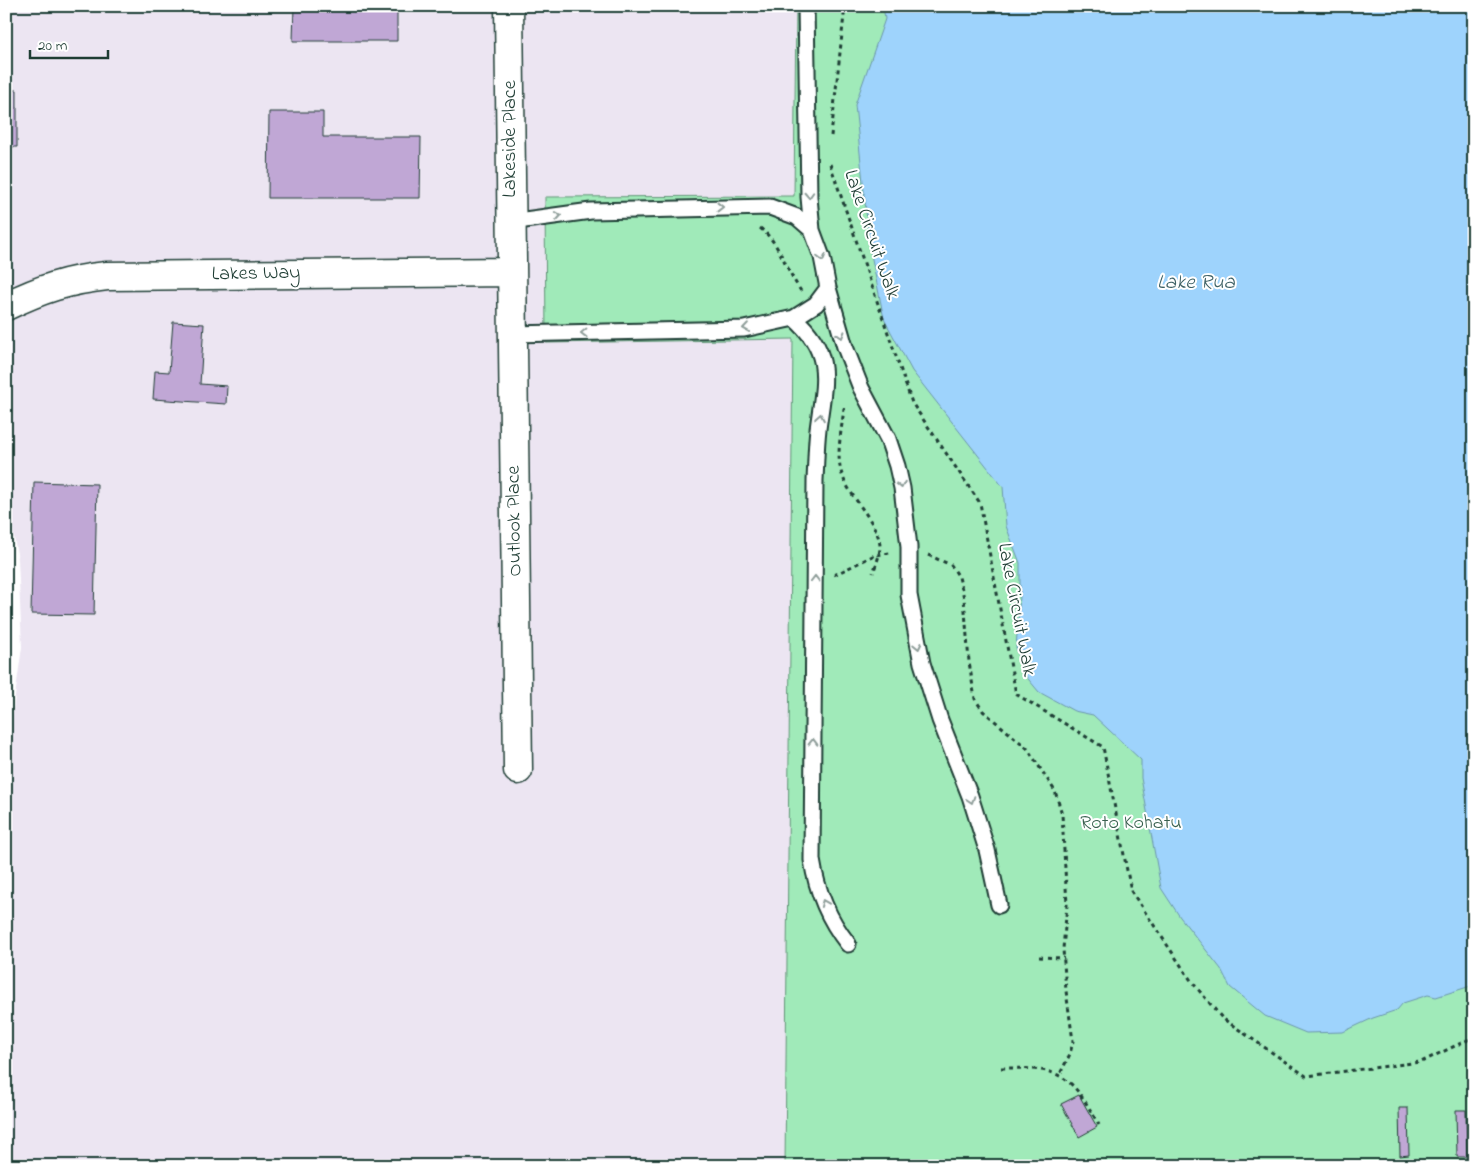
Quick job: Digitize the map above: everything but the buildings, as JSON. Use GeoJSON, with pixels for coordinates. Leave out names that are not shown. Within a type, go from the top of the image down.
{"type":"FeatureCollection","features":[{"type":"Feature","properties":{"kind":"street","name":"Lakeside Place"},"geometry":{"type":"LineString","coordinates":[[509,6],[511,272]]}},
{"type":"Feature","properties":{"kind":"street","name":"Lakes Way"},"geometry":{"type":"LineString","coordinates":[[6,306],[39,290],[74,280],[107,276],[511,272]]}},
{"type":"Feature","properties":{"kind":"street","name":"Outlook Place"},"geometry":{"type":"LineString","coordinates":[[511,272],[518,770]]}},
{"type":"Feature","properties":{"kind":"lane"},"geometry":{"type":"LineString","coordinates":[[806,6],[808,160],[812,230],[822,257],[828,288],[845,347],[861,388],[888,439],[897,466],[902,488],[909,547],[910,594],[922,663],[940,720],[970,796],[987,850],[999,905]]}},
{"type":"Feature","properties":{"kind":"lane"},"geometry":{"type":"LineString","coordinates":[[510,222],[591,211],[770,207],[797,217],[812,230]]}},
{"type":"Feature","properties":{"kind":"lane"},"geometry":{"type":"LineString","coordinates":[[512,334],[735,329],[794,318],[816,304],[828,288]]}},
{"type":"Feature","properties":{"kind":"lane"},"geometry":{"type":"LineString","coordinates":[[794,318],[809,331],[821,355],[826,377],[818,430],[815,480],[812,860],[816,883],[825,908],[848,944]]}},
{"type":"Feature","properties":{"kind":"path"},"geometry":{"type":"LineString","coordinates":[[830,139],[845,6]]}},
{"type":"Feature","properties":{"kind":"path","name":"Lake Circuit Walk"},"geometry":{"type":"LineString","coordinates":[[828,158],[912,403],[980,503],[1016,694],[1103,747],[1130,891],[1192,982],[1222,1018],[1306,1076],[1421,1062],[1474,1037]]}},
{"type":"Feature","properties":{"kind":"path"},"geometry":{"type":"LineString","coordinates":[[753,225],[769,235],[776,244],[782,261],[794,281]]}},
{"type":"Feature","properties":{"kind":"path"},"geometry":{"type":"LineString","coordinates":[[844,402],[840,470],[848,487],[876,531],[880,544],[880,554],[873,572]]}},
{"type":"Feature","properties":{"kind":"path"},"geometry":{"type":"LineString","coordinates":[[832,577],[858,562],[880,554],[900,553]]}},
{"type":"Feature","properties":{"kind":"path"},"geometry":{"type":"LineString","coordinates":[[922,553],[941,559],[951,566],[958,577],[964,598],[969,662],[975,699],[983,711],[1027,748],[1055,791],[1062,814],[1067,905],[1064,958],[1066,991],[1073,1041],[1070,1054],[1060,1074]]}},
{"type":"Feature","properties":{"kind":"path"},"geometry":{"type":"LineString","coordinates":[[1039,958],[1064,958]]}},
{"type":"Feature","properties":{"kind":"path"},"geometry":{"type":"LineString","coordinates":[[1001,1068],[1036,1068],[1060,1074],[1081,1094],[1099,1125]]}},
{"type":"Feature","properties":{"kind":"shaded area"},"geometry":{"type":"Polygon","coordinates":[[[6,6],[796,6],[794,196],[545,198],[546,343],[793,338],[785,1166],[6,1166],[6,761],[22,647],[18,559],[6,496],[6,6]]]}},
{"type":"Feature","properties":{"kind":"green space","name":"Roto Kohatu"},"geometry":{"type":"Polygon","coordinates":[[[796,6],[1474,6],[1474,1166],[785,1166],[793,339],[546,343],[545,197],[794,196],[796,6]]]}},
{"type":"Feature","properties":{"kind":"water","name":"Lake Rua"},"geometry":{"type":"Polygon","coordinates":[[[883,6],[1474,6],[1474,985],[1436,997],[1428,995],[1403,1003],[1397,1010],[1373,1018],[1343,1032],[1306,1033],[1265,1016],[1230,987],[1221,969],[1180,917],[1161,888],[1141,778],[1141,760],[1093,715],[1074,711],[1039,692],[1024,674],[1016,647],[1020,596],[1020,563],[1006,526],[1003,487],[912,371],[884,319],[870,249],[855,105],[885,19],[883,6]]]}}]}
